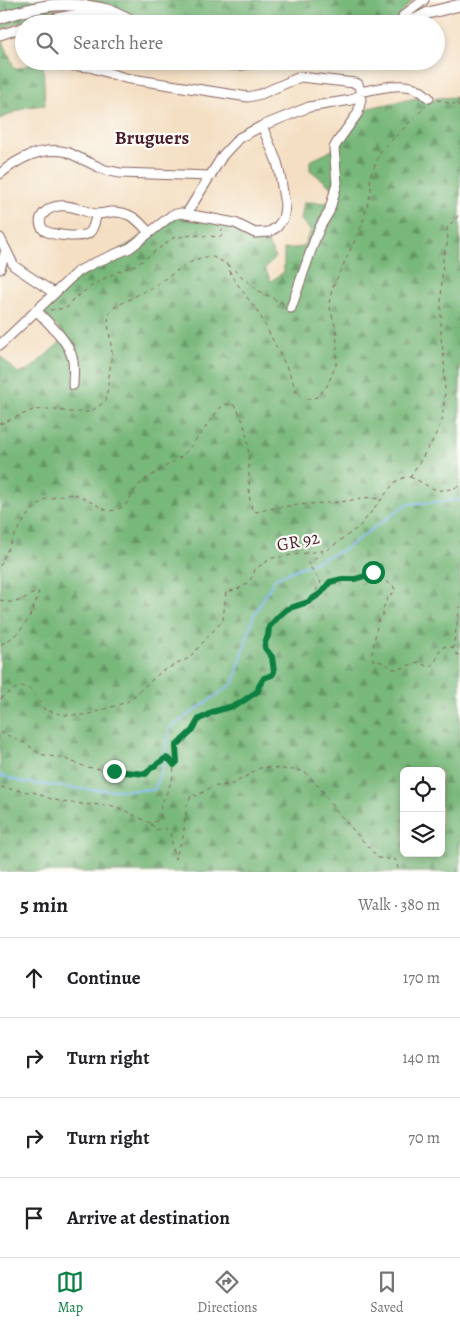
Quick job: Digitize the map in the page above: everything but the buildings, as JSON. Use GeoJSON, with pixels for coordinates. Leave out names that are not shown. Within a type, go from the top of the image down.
{"type":"FeatureCollection","features":[{"type":"Feature","properties":{"kind":"main road"},"geometry":{"type":"LineString","coordinates":[[0,20],[47,3],[62,1],[83,1],[98,5],[120,15]]}},
{"type":"Feature","properties":{"kind":"main road"},"geometry":{"type":"LineString","coordinates":[[17,15],[47,6],[63,4],[83,4],[99,8],[113,15]]}},
{"type":"Feature","properties":{"kind":"main road"},"geometry":{"type":"LineString","coordinates":[[424,15],[460,5]]}},
{"type":"Feature","properties":{"kind":"main road"},"geometry":{"type":"LineString","coordinates":[[0,20],[15,16]]}},
{"type":"Feature","properties":{"kind":"street"},"geometry":{"type":"LineString","coordinates":[[404,15],[422,1]]}},
{"type":"Feature","properties":{"kind":"street"},"geometry":{"type":"LineString","coordinates":[[0,35],[15,30]]}},
{"type":"Feature","properties":{"kind":"street"},"geometry":{"type":"LineString","coordinates":[[100,70],[125,78],[248,97],[261,94],[300,77],[355,82],[358,84],[361,94],[358,113],[334,148],[337,183],[329,212],[315,239],[291,308]]}},
{"type":"Feature","properties":{"kind":"street"},"geometry":{"type":"LineString","coordinates":[[187,213],[231,146],[239,138],[262,126],[309,107],[351,100],[361,94],[386,87],[413,87],[429,98]]}},
{"type":"Feature","properties":{"kind":"street"},"geometry":{"type":"LineString","coordinates":[[0,345],[77,272],[130,248],[172,215],[181,212],[223,220],[236,223],[255,233],[273,230],[283,219],[285,205],[278,162],[262,126]]}},
{"type":"Feature","properties":{"kind":"street"},"geometry":{"type":"LineString","coordinates":[[0,174],[28,156],[61,150],[112,172],[211,176]]}},
{"type":"Feature","properties":{"kind":"street"},"geometry":{"type":"LineString","coordinates":[[97,214],[91,232],[80,236],[62,236],[47,232],[40,223],[45,212],[58,206],[65,206],[97,214],[115,212],[128,214],[137,219],[149,233]]}},
{"type":"Feature","properties":{"kind":"street"},"geometry":{"type":"LineString","coordinates":[[0,238],[14,266],[54,293]]}},
{"type":"Feature","properties":{"kind":"street"},"geometry":{"type":"LineString","coordinates":[[0,269],[6,250]]}},
{"type":"Feature","properties":{"kind":"street"},"geometry":{"type":"LineString","coordinates":[[36,310],[63,341],[72,356],[74,364],[73,385]]}},
{"type":"Feature","properties":{"kind":"path"},"geometry":{"type":"LineString","coordinates":[[226,263],[234,278],[260,315],[289,372],[297,393],[302,398],[317,397],[327,386],[336,365],[336,329],[329,304],[332,289],[362,224],[372,191],[370,176],[381,151],[420,114],[429,102],[429,98],[453,104],[457,103]]}},
{"type":"Feature","properties":{"kind":"path"},"geometry":{"type":"LineString","coordinates":[[457,103],[460,98]]}},
{"type":"Feature","properties":{"kind":"path"},"geometry":{"type":"LineString","coordinates":[[457,103],[460,108]]}},
{"type":"Feature","properties":{"kind":"path","name":"GR 92"},"geometry":{"type":"LineString","coordinates":[[0,700],[21,686],[30,689],[44,709],[63,715],[86,715],[127,702],[162,671],[189,658],[223,620],[226,592],[241,589],[253,577],[255,569],[272,558],[327,550],[360,526],[396,482],[405,477],[410,477],[432,442],[442,421],[444,392],[444,358],[441,338],[443,258],[448,241],[447,226],[456,219],[460,212]]}},
{"type":"Feature","properties":{"kind":"path"},"geometry":{"type":"LineString","coordinates":[[36,310],[67,308],[74,299],[90,288],[114,273],[138,264],[173,238],[192,235],[221,237],[223,220]]}},
{"type":"Feature","properties":{"kind":"path"},"geometry":{"type":"LineString","coordinates":[[0,424],[33,410],[50,409],[90,412],[106,402],[112,353],[108,323],[109,314],[115,307],[202,257],[213,258],[226,263],[259,291],[291,308]]}},
{"type":"Feature","properties":{"kind":"path"},"geometry":{"type":"LineString","coordinates":[[0,566],[13,538],[29,513],[44,500],[74,494],[108,511],[125,506],[146,479],[182,456],[225,404],[234,405],[242,419],[248,442],[250,501],[252,509],[256,512],[308,503],[342,502],[364,497],[382,500]]}},
{"type":"Feature","properties":{"kind":"path"},"geometry":{"type":"LineString","coordinates":[[410,477],[427,487],[437,490],[447,490],[460,486]]}},
{"type":"Feature","properties":{"kind":"path"},"geometry":{"type":"LineString","coordinates":[[311,600],[321,582],[308,564],[327,550]]}},
{"type":"Feature","properties":{"kind":"path"},"geometry":{"type":"LineString","coordinates":[[150,824],[161,817],[160,809],[171,783],[174,765],[177,762],[176,746],[192,731],[199,719],[212,712],[237,705],[258,691],[264,678],[272,675],[274,672],[272,657],[265,648],[269,627],[284,611],[311,600],[321,593],[330,582],[342,579],[355,579],[373,572],[394,587],[395,590],[389,595],[382,608],[383,615],[378,621],[372,653],[374,660],[385,663],[392,669],[399,670],[418,662],[428,667],[433,666],[440,648],[447,646],[460,656]]}},
{"type":"Feature","properties":{"kind":"path"},"geometry":{"type":"LineString","coordinates":[[0,600],[12,603],[21,601],[39,592],[27,622],[15,635],[0,645]]}},
{"type":"Feature","properties":{"kind":"path"},"geometry":{"type":"LineString","coordinates":[[452,648],[460,606]]}},
{"type":"Feature","properties":{"kind":"path"},"geometry":{"type":"LineString","coordinates":[[0,732],[25,743],[40,754],[65,759],[86,767],[146,774],[166,758],[174,765]]}},
{"type":"Feature","properties":{"kind":"path"},"geometry":{"type":"LineString","coordinates":[[0,787],[33,792],[68,803],[118,807],[150,824],[156,830],[165,828],[170,833],[175,859],[183,837],[187,804],[192,794],[197,796],[211,787],[233,784],[262,767],[304,771],[378,858],[396,860],[399,872]]}},
{"type":"Feature","properties":{"kind":"green space"},"geometry":{"type":"Polygon","coordinates":[[[0,0],[413,0],[400,15],[106,15],[93,10],[65,6],[36,15],[15,15],[15,24],[0,30],[0,0]]]}},
{"type":"Feature","properties":{"kind":"green space"},"geometry":{"type":"Polygon","coordinates":[[[3,41],[15,70],[43,70],[45,105],[26,107],[0,119],[0,43],[3,41]]]}},
{"type":"Feature","properties":{"kind":"green space"},"geometry":{"type":"Polygon","coordinates":[[[460,93],[460,872],[0,872],[0,356],[18,373],[28,371],[66,337],[40,309],[76,276],[175,216],[223,221],[253,235],[265,237],[275,257],[265,269],[271,281],[284,272],[284,249],[303,247],[311,231],[301,220],[304,202],[330,203],[333,188],[310,170],[310,161],[336,147],[368,108],[421,97],[429,102],[437,98],[457,97],[460,93]]]}},
{"type":"Feature","properties":{"kind":"waterway"},"geometry":{"type":"LineString","coordinates":[[0,775],[21,782],[91,790],[154,790],[161,774],[170,728],[234,683],[253,617],[275,578],[343,550],[407,504],[460,500]]}},
{"type":"Feature","properties":{"kind":"district","name":"Bruguers"},"geometry":{"type":"Point","coordinates":[152,137]}},
{"type":"Feature","properties":{"kind":"route"},"geometry":{"type":"LineString","coordinates":[[114,771],[146,774],[166,758],[174,765],[176,764],[176,746],[192,731],[199,719],[212,712],[237,705],[244,701],[258,691],[264,678],[272,675],[274,667],[272,657],[265,648],[265,642],[269,627],[284,611],[308,602],[321,593],[330,582],[342,579],[355,579],[373,572]]}}]}
